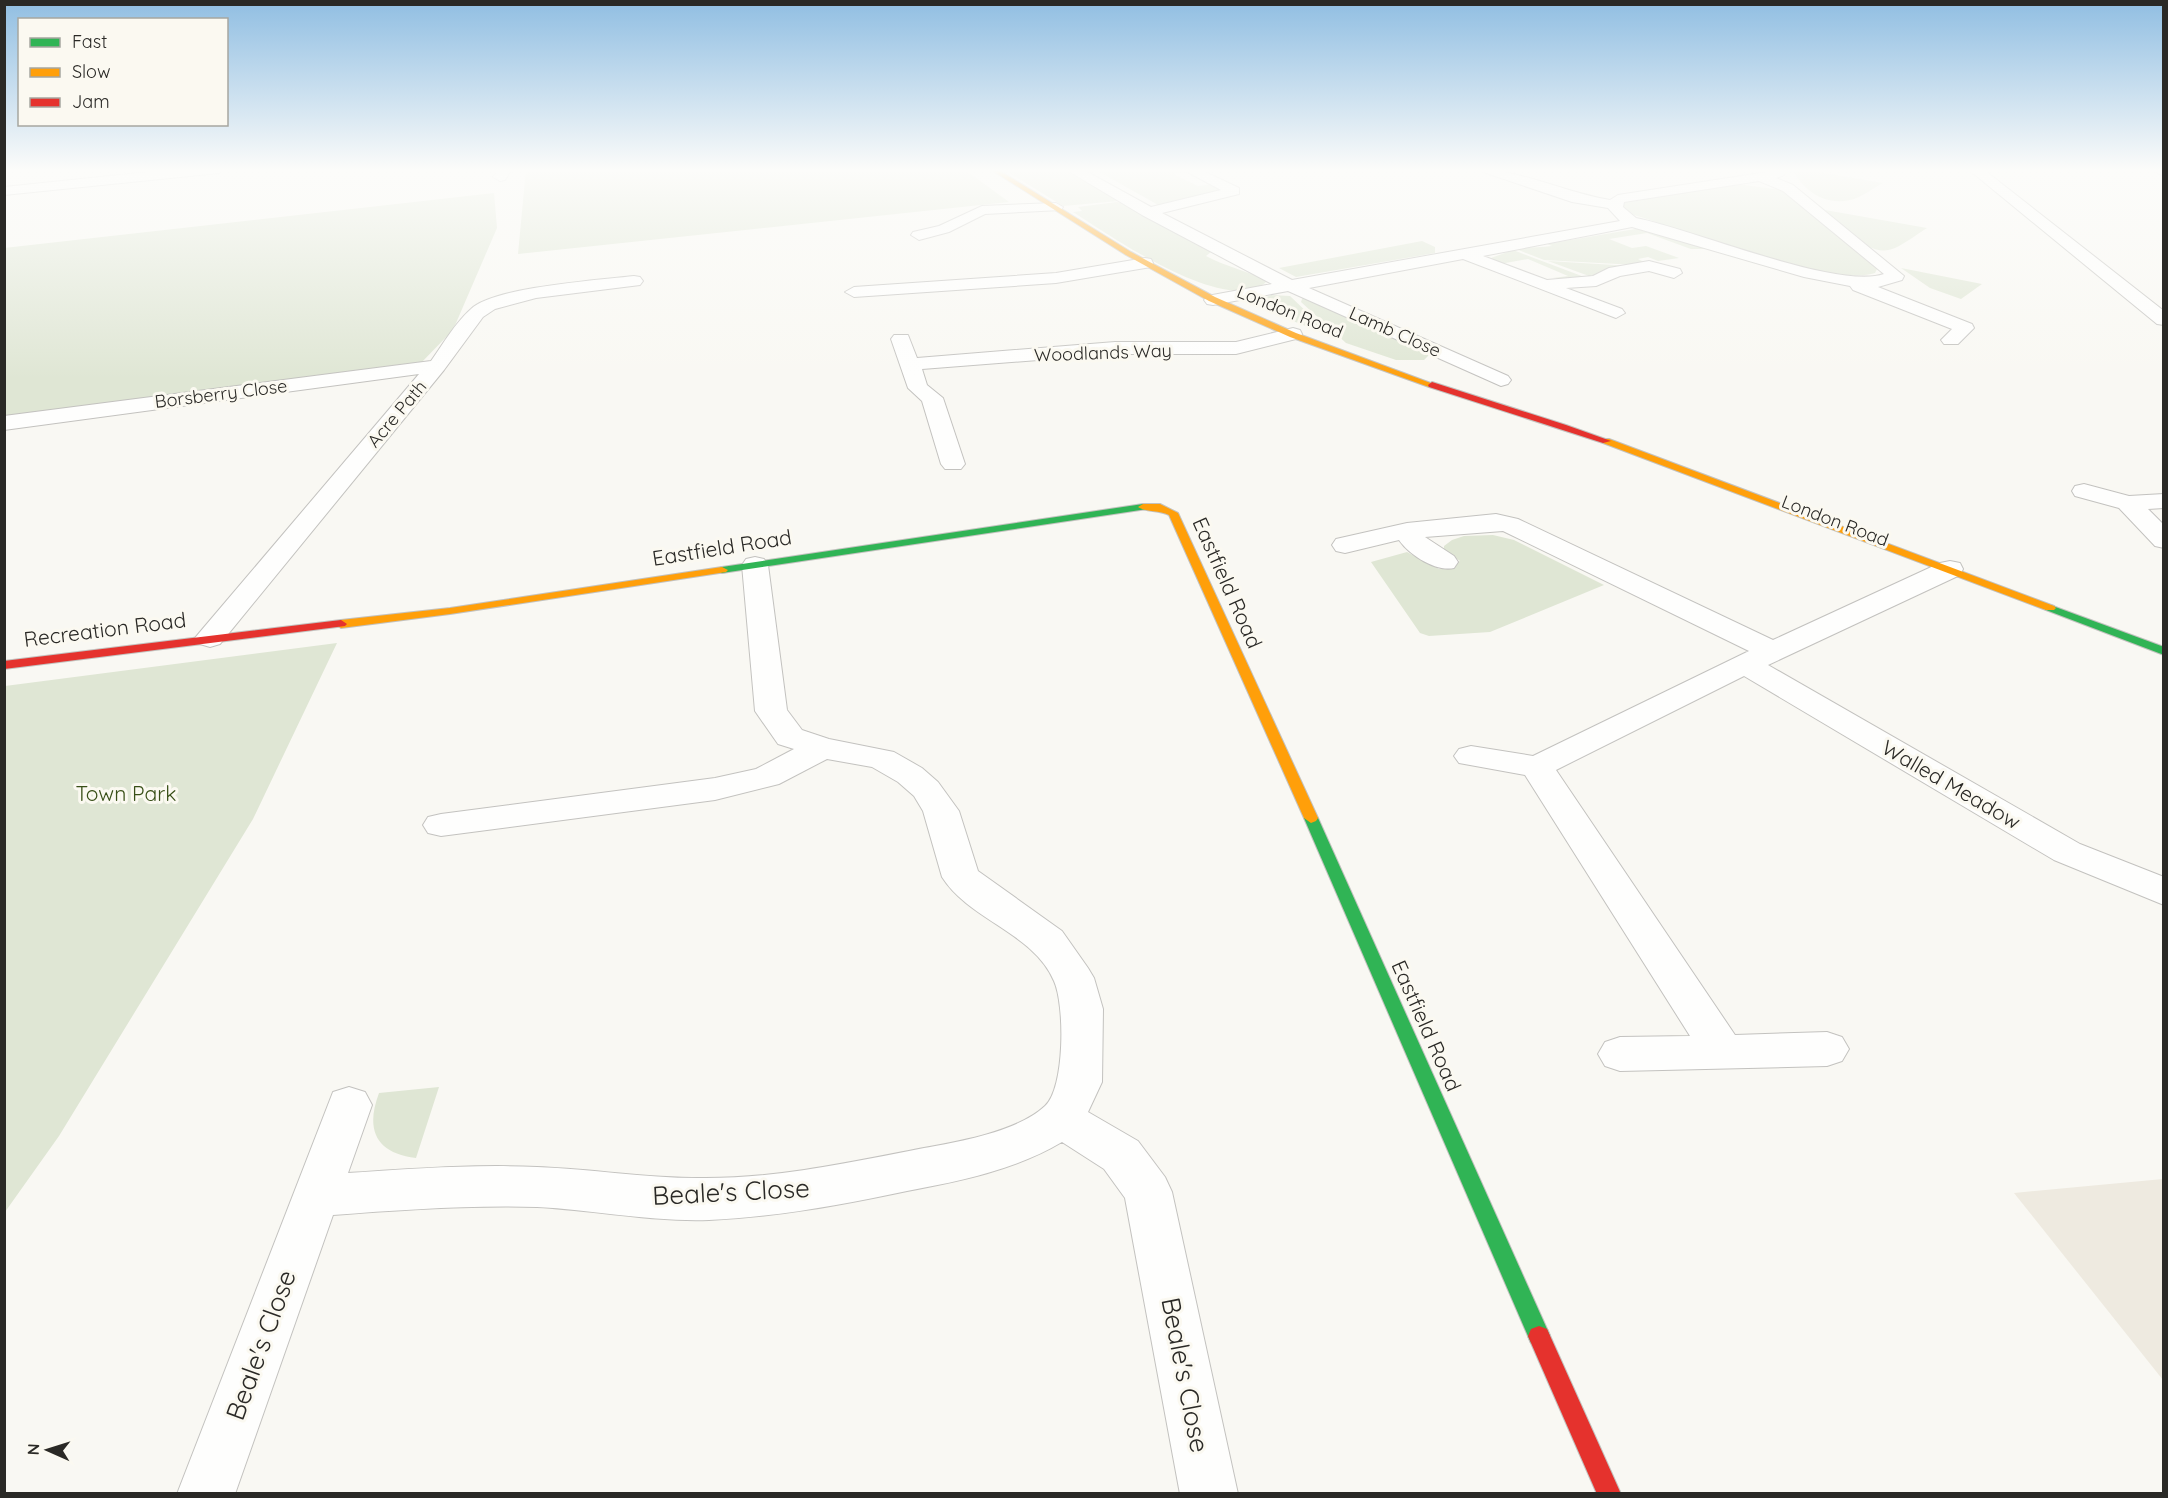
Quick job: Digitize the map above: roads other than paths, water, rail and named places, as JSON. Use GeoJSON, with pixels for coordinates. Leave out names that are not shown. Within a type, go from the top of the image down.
{"type":"FeatureCollection","features":[{"type":"Feature","properties":{"kind":"street","name":"London Road"},"geometry":{"type":"LineString","coordinates":[[1107,239],[1145,263],[1213,300],[1293,334],[1493,405],[1524,412],[1654,458],[1943,578]]}},
{"type":"Feature","properties":{"kind":"street","name":"Lamb Close"},"geometry":{"type":"LineString","coordinates":[[1200,239],[1290,285],[1501,380]]}},
{"type":"Feature","properties":{"kind":"street"},"geometry":{"type":"LineString","coordinates":[[1213,300],[1547,239]]}},
{"type":"Feature","properties":{"kind":"street"},"geometry":{"type":"LineString","coordinates":[[1701,239],[1831,279],[1863,286],[1964,328]]}},
{"type":"Feature","properties":{"kind":"street"},"geometry":{"type":"LineString","coordinates":[[1831,279],[1871,282],[1888,280],[1896,276],[1850,239]]}},
{"type":"Feature","properties":{"kind":"street"},"geometry":{"type":"LineString","coordinates":[[2061,239],[2163,320]]}},
{"type":"Feature","properties":{"kind":"street"},"geometry":{"type":"LineString","coordinates":[[1462,254],[1616,313]]}},
{"type":"Feature","properties":{"kind":"street"},"geometry":{"type":"LineString","coordinates":[[854,292],[1056,278],[1145,263]]}},
{"type":"Feature","properties":{"kind":"street"},"geometry":{"type":"LineString","coordinates":[[1543,285],[1596,281],[1616,272],[1649,266],[1674,273]]}},
{"type":"Feature","properties":{"kind":"street"},"geometry":{"type":"LineString","coordinates":[[894,271],[903,289]]}},
{"type":"Feature","properties":{"kind":"street","name":"Acre Path"},"geometry":{"type":"LineString","coordinates":[[210,638],[437,366],[477,313],[489,305],[557,290],[634,281]]}},
{"type":"Feature","properties":{"kind":"street","name":"Woodlands Way"},"geometry":{"type":"LineString","coordinates":[[912,364],[1114,348],[1236,348],[1293,334]]}},
{"type":"Feature","properties":{"kind":"street"},"geometry":{"type":"LineString","coordinates":[[901,339],[912,364],[918,388],[932,398],[953,464]]}},
{"type":"Feature","properties":{"kind":"street","name":"Borsberry Close"},"geometry":{"type":"LineString","coordinates":[[4,423],[437,366]]}},
{"type":"Feature","properties":{"kind":"street","name":"London Road"},"geometry":{"type":"LineString","coordinates":[[1493,405],[1511,416],[1943,578],[2163,651]]}},
{"type":"Feature","properties":{"kind":"street"},"geometry":{"type":"LineString","coordinates":[[2084,491],[2128,503],[2163,501]]}},
{"type":"Feature","properties":{"kind":"street"},"geometry":{"type":"LineString","coordinates":[[2128,503],[2163,540]]}},
{"type":"Feature","properties":{"kind":"street","name":"Eastfield Road"},"geometry":{"type":"LineString","coordinates":[[210,638],[450,611],[1139,507],[1160,507],[1173,513],[1312,819],[1609,1494]]}},
{"type":"Feature","properties":{"kind":"street","name":"Walled Meadow"},"geometry":{"type":"LineString","coordinates":[[1345,546],[1407,531],[1496,522],[1509,524],[1759,658],[2067,852],[2163,892]]}},
{"type":"Feature","properties":{"kind":"street"},"geometry":{"type":"LineString","coordinates":[[1407,531],[1419,545],[1445,562]]}},
{"type":"Feature","properties":{"kind":"street"},"geometry":{"type":"LineString","coordinates":[[755,565],[771,711],[790,737],[822,748],[882,759],[910,775],[926,789],[941,811],[962,877],[987,899],[1048,941],[1074,978],[1082,1009],[1080,1082],[1062,1119]]}},
{"type":"Feature","properties":{"kind":"street"},"geometry":{"type":"LineString","coordinates":[[1471,756],[1537,767],[1759,658],[1943,578]]}},
{"type":"Feature","properties":{"kind":"street","name":"Recreation Road"},"geometry":{"type":"LineString","coordinates":[[4,665],[210,638]]}},
{"type":"Feature","properties":{"kind":"street"},"geometry":{"type":"LineString","coordinates":[[441,825],[715,789],[767,777],[822,748]]}},
{"type":"Feature","properties":{"kind":"street"},"geometry":{"type":"LineString","coordinates":[[1537,767],[1722,1050]]}},
{"type":"Feature","properties":{"kind":"street"},"geometry":{"type":"LineString","coordinates":[[1620,1054],[1827,1049]]}},
{"type":"Feature","properties":{"kind":"street","name":"Beale's Close"},"geometry":{"type":"LineString","coordinates":[[206,1494],[350,1105]]}},
{"type":"Feature","properties":{"kind":"street","name":"Beale's Close"},"geometry":{"type":"LineString","coordinates":[[316,1196],[455,1186],[539,1187],[635,1197],[708,1199],[812,1190],[966,1160],[1021,1143],[1062,1119],[1121,1155],[1148,1192],[1209,1494]]}},
{"type":"Feature","properties":{"kind":"park label","name":"Town Park"},"geometry":{"type":"Point","coordinates":[126,794]}}]}
